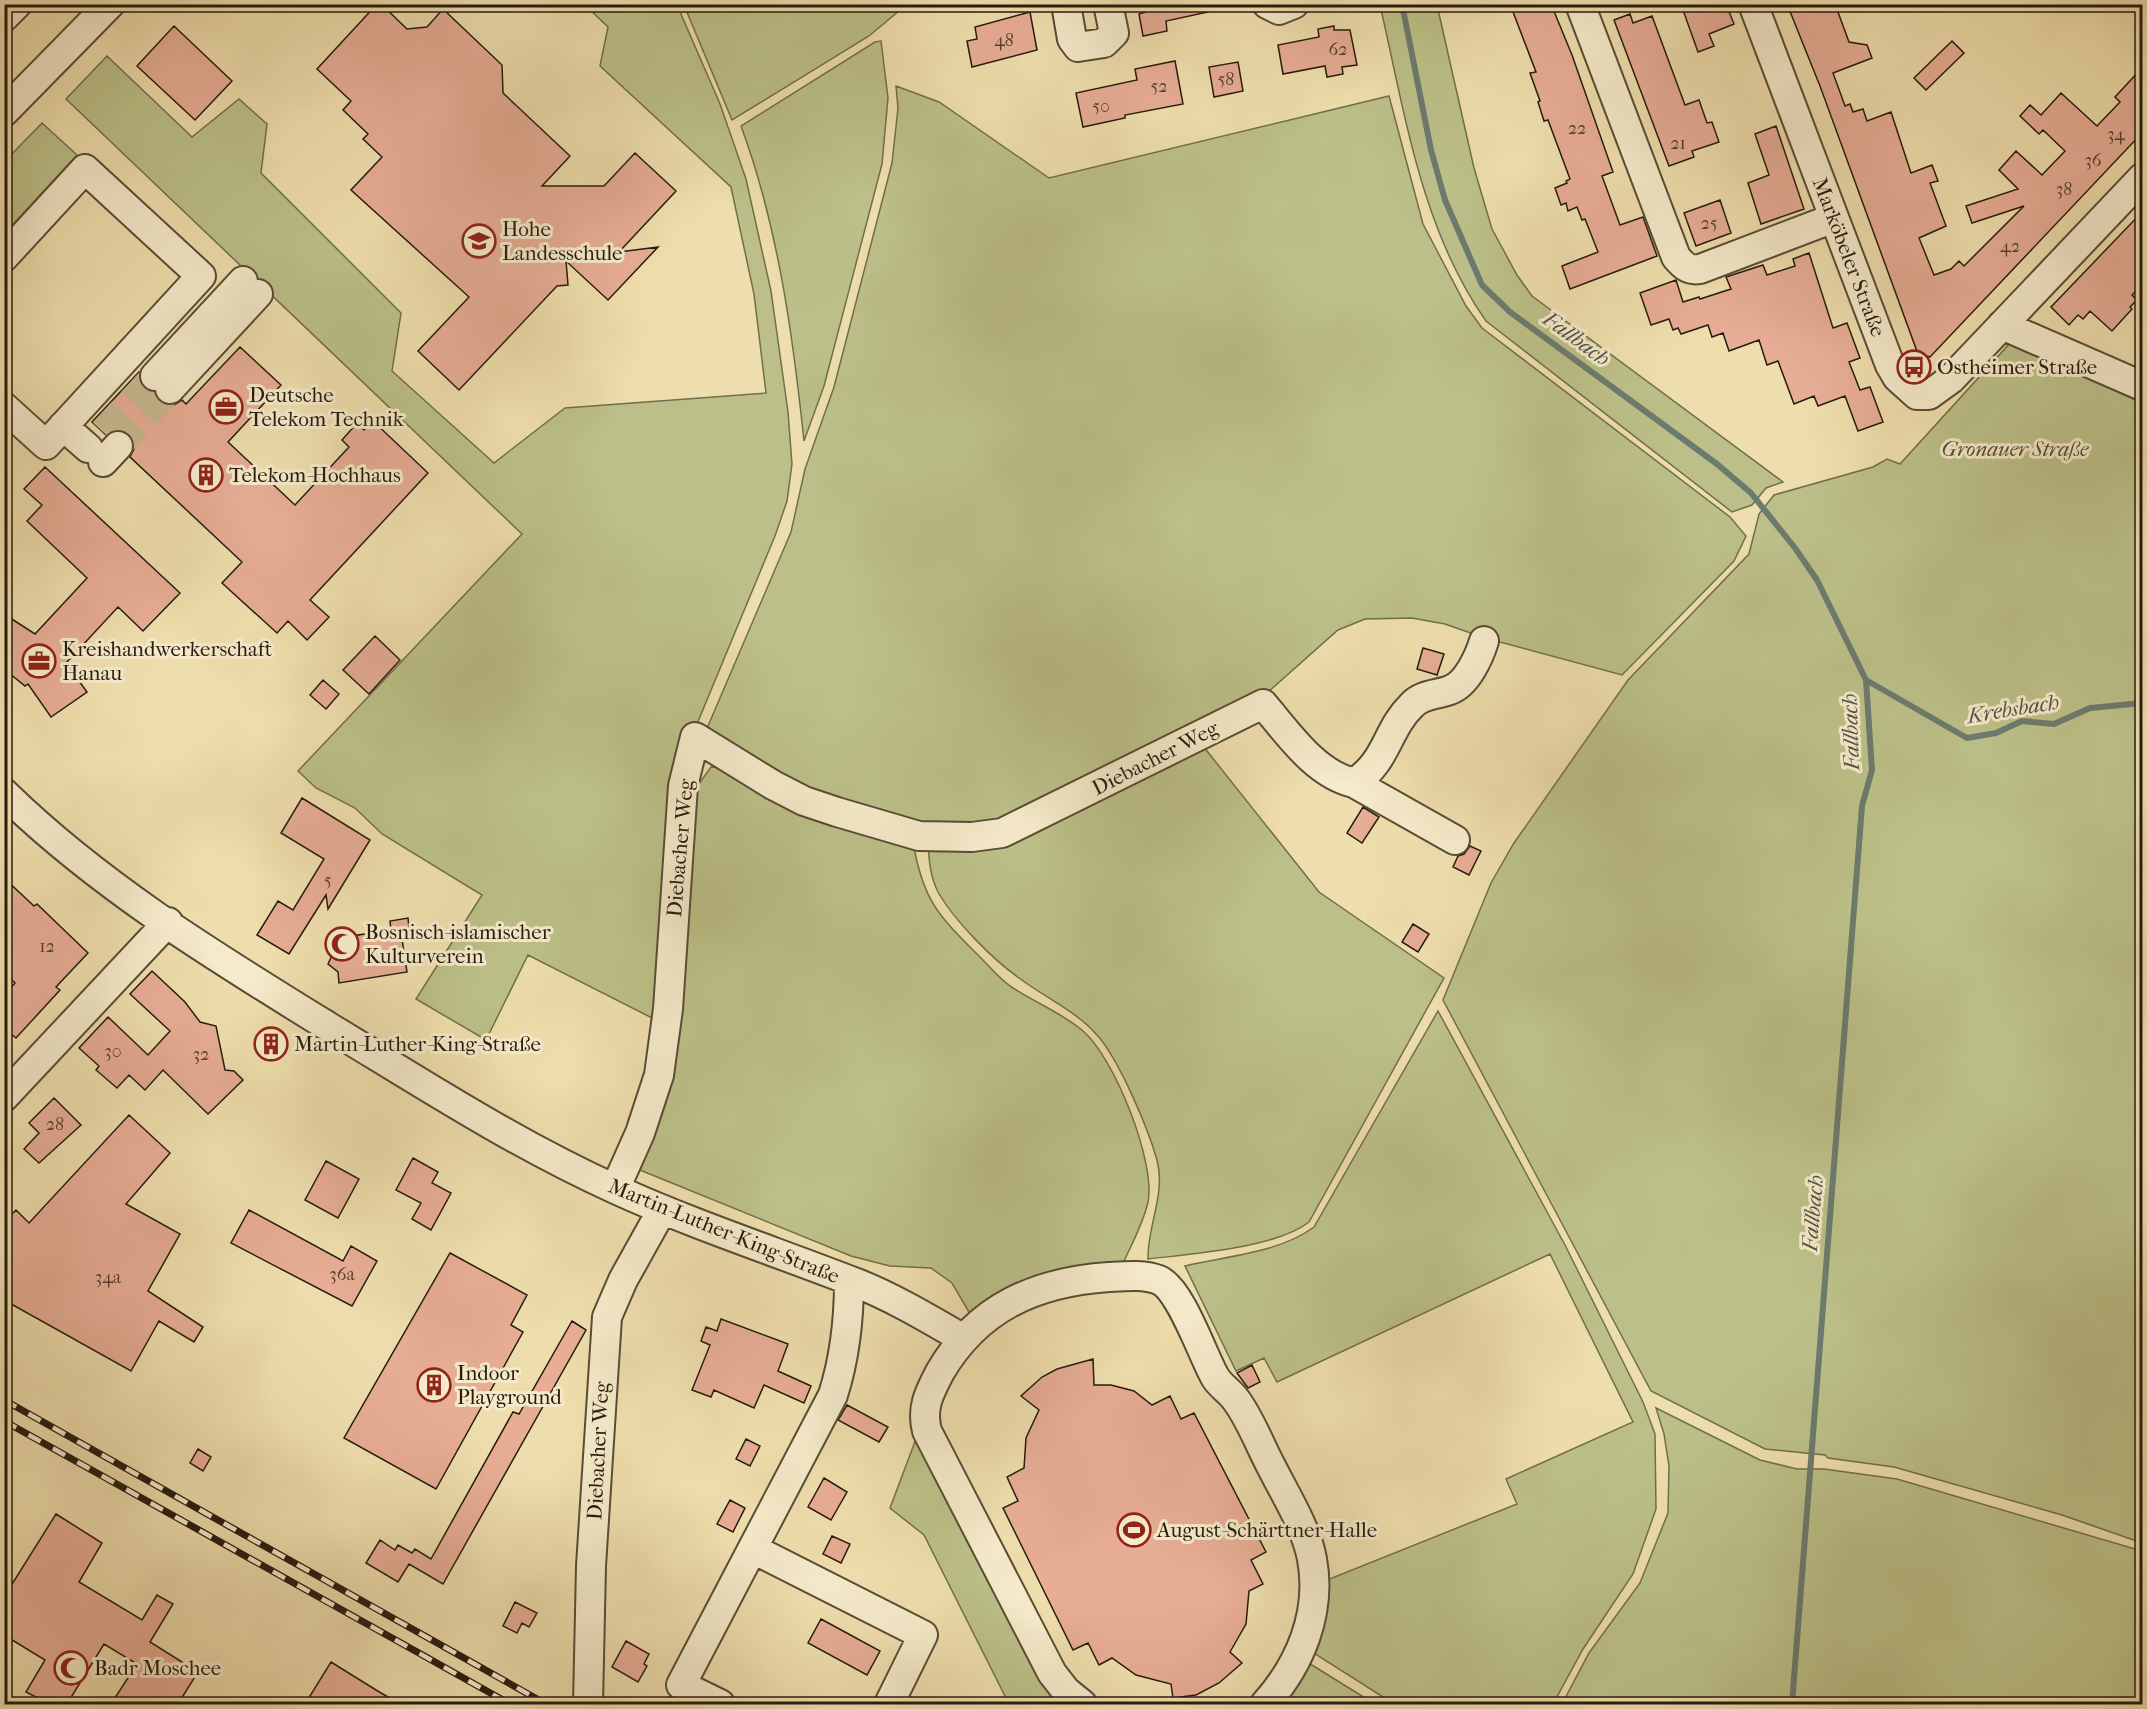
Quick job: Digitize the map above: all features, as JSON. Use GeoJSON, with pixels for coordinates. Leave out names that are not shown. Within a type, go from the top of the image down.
{"type":"FeatureCollection","features":[{"type":"Feature","properties":{"kind":"street"},"geometry":{"type":"LineString","coordinates":[[4,17],[16,4]]}},
{"type":"Feature","properties":{"kind":"street"},"geometry":{"type":"LineString","coordinates":[[4,112],[110,4]]}},
{"type":"Feature","properties":{"kind":"street"},"geometry":{"type":"LineString","coordinates":[[1066,4],[1072,39],[1078,47],[1104,43],[1114,33],[1108,4]]}},
{"type":"Feature","properties":{"kind":"street"},"geometry":{"type":"LineString","coordinates":[[1267,4],[1279,10],[1294,4]]}},
{"type":"Feature","properties":{"kind":"street"},"geometry":{"type":"LineString","coordinates":[[1580,4],[1676,256],[1683,266],[1692,270],[1700,269],[1833,218]]}},
{"type":"Feature","properties":{"kind":"street","name":"Marköbeler Straße"},"geometry":{"type":"LineString","coordinates":[[1753,4],[1833,218],[1890,365],[1897,377],[1917,395],[1929,394],[1939,389],[2002,325]]}},
{"type":"Feature","properties":{"kind":"street"},"geometry":{"type":"LineString","coordinates":[[4,257],[85,169],[201,276],[46,445],[4,407]]}},
{"type":"Feature","properties":{"kind":"street"},"geometry":{"type":"LineString","coordinates":[[2142,178],[2002,325],[2142,386]]}},
{"type":"Feature","properties":{"kind":"street"},"geometry":{"type":"LineString","coordinates":[[163,382],[250,287]]}},
{"type":"Feature","properties":{"kind":"street"},"geometry":{"type":"LineString","coordinates":[[63,426],[103,452]]}},
{"type":"Feature","properties":{"kind":"street"},"geometry":{"type":"LineString","coordinates":[[1354,783],[1368,774],[1378,762],[1412,705],[1421,698],[1453,689],[1464,680],[1485,641]]}},
{"type":"Feature","properties":{"kind":"street","name":"Diebacher Weg"},"geometry":{"type":"LineString","coordinates":[[615,1189],[640,1133],[659,1075],[668,1009],[683,786],[695,738],[804,801],[919,836],[972,837],[1002,833],[1263,704],[1306,753],[1342,780],[1354,783],[1455,840]]}},
{"type":"Feature","properties":{"kind":"street","name":"Martin-Luther-King-Straße"},"geometry":{"type":"LineString","coordinates":[[4,793],[87,864],[168,922],[264,987],[465,1112],[615,1189],[662,1210],[849,1281],[919,1314],[962,1338]]}},
{"type":"Feature","properties":{"kind":"street"},"geometry":{"type":"LineString","coordinates":[[4,1097],[168,922]]}},
{"type":"Feature","properties":{"kind":"street","name":"Diebacher Weg"},"geometry":{"type":"LineString","coordinates":[[588,1704],[591,1566],[607,1317],[623,1280],[662,1210]]}},
{"type":"Feature","properties":{"kind":"street"},"geometry":{"type":"LineString","coordinates":[[1082,1704],[1066,1691],[1052,1673],[927,1431],[924,1407],[934,1384],[962,1338],[1013,1300],[1057,1284],[1101,1278],[1145,1277],[1157,1279],[1171,1291],[1217,1381],[1235,1399],[1248,1420],[1294,1510],[1312,1558],[1313,1596],[1309,1625],[1301,1652],[1289,1674],[1265,1704]]}},
{"type":"Feature","properties":{"kind":"street","name":"Martin-Luther-King-Straße"},"geometry":{"type":"LineString","coordinates":[[720,1704],[681,1685],[833,1395],[842,1366],[849,1326],[849,1281]]}},
{"type":"Feature","properties":{"kind":"street"},"geometry":{"type":"LineString","coordinates":[[753,1549],[923,1635],[889,1704]]}},
{"type":"Feature","properties":{"kind":"green space"},"geometry":{"type":"Polygon","coordinates":[[[585,5],[677,5],[720,104],[746,179],[771,291],[788,412],[792,464],[787,501],[775,536],[692,736],[658,1021],[528,955],[486,1040],[416,999],[482,895],[382,834],[355,808],[316,788],[298,771],[522,534],[66,99],[107,56],[192,137],[239,99],[267,124],[261,173],[401,313],[392,371],[494,463],[565,408],[766,393],[754,294],[731,187],[600,66],[608,27],[585,5]]]}},
{"type":"Feature","properties":{"kind":"green space"},"geometry":{"type":"Polygon","coordinates":[[[684,5],[906,5],[869,36],[732,120],[684,5]]]}},
{"type":"Feature","properties":{"kind":"green space"},"geometry":{"type":"Polygon","coordinates":[[[1380,5],[1437,5],[1474,168],[1492,229],[1517,275],[1532,296],[1783,482],[1766,488],[1752,505],[1732,512],[1486,321],[1464,285],[1430,209],[1407,128],[1380,5]]]}},
{"type":"Feature","properties":{"kind":"green space"},"geometry":{"type":"Polygon","coordinates":[[[881,41],[888,98],[882,164],[824,386],[804,441],[789,322],[774,242],[754,164],[741,126],[875,42],[881,41]]]}},
{"type":"Feature","properties":{"kind":"green space"},"geometry":{"type":"Polygon","coordinates":[[[896,86],[939,102],[1049,178],[1389,96],[1423,224],[1466,306],[1482,328],[1730,517],[1746,536],[1734,561],[1622,675],[1485,638],[1445,624],[1412,618],[1365,619],[1338,630],[1259,700],[970,834],[806,795],[714,742],[708,726],[791,532],[805,469],[834,387],[892,163],[898,108],[896,86]]]}},
{"type":"Feature","properties":{"kind":"green space"},"geometry":{"type":"Polygon","coordinates":[[[42,123],[77,155],[5,233],[5,161],[42,123]]]}},
{"type":"Feature","properties":{"kind":"green space","name":"Gronauer Straße"},"geometry":{"type":"Polygon","coordinates":[[[2011,342],[2142,398],[2142,1543],[2062,1515],[1894,1467],[1828,1458],[1825,1455],[1765,1449],[1651,1391],[1443,1000],[1491,883],[1514,843],[1628,680],[1749,554],[1759,514],[1774,495],[1873,467],[1887,459],[1900,464],[2011,342]]]}},
{"type":"Feature","properties":{"kind":"green space"},"geometry":{"type":"Polygon","coordinates":[[[1203,746],[1319,892],[1444,978],[1309,1222],[1294,1231],[1255,1244],[1148,1259],[1148,1247],[1158,1198],[1159,1173],[1147,1130],[1123,1076],[1105,1045],[1088,1025],[1008,970],[964,927],[935,886],[930,868],[928,843],[972,843],[1203,746]]]}},
{"type":"Feature","properties":{"kind":"green space"},"geometry":{"type":"Polygon","coordinates":[[[711,767],[730,768],[913,842],[922,879],[928,893],[934,906],[953,930],[1004,982],[1058,1013],[1083,1031],[1095,1044],[1107,1063],[1130,1111],[1146,1162],[1149,1184],[1146,1211],[1120,1270],[973,1319],[952,1283],[931,1268],[890,1266],[851,1256],[640,1170],[654,1135],[696,788],[711,767]]]}},
{"type":"Feature","properties":{"kind":"green space"},"geometry":{"type":"Polygon","coordinates":[[[1438,1011],[1565,1245],[1643,1402],[1655,1434],[1656,1509],[1633,1574],[1583,1649],[1553,1704],[1394,1704],[1312,1652],[1327,1580],[1517,1504],[1506,1479],[1633,1422],[1550,1254],[1277,1382],[1264,1358],[1236,1371],[1185,1266],[1269,1248],[1300,1236],[1314,1227],[1438,1011]]]}},
{"type":"Feature","properties":{"kind":"green space"},"geometry":{"type":"Polygon","coordinates":[[[1656,1408],[1760,1460],[1797,1469],[1824,1469],[1897,1479],[2142,1551],[2142,1704],[1562,1704],[1589,1653],[1640,1583],[1668,1513],[1669,1466],[1664,1434],[1656,1408]]]}},
{"type":"Feature","properties":{"kind":"green space"},"geometry":{"type":"Polygon","coordinates":[[[919,1431],[1068,1704],[1009,1704],[924,1535],[890,1508],[919,1431]]]}},
{"type":"Feature","properties":{"kind":"green space"},"geometry":{"type":"Polygon","coordinates":[[[1307,1662],[1375,1704],[1279,1704],[1307,1662]]]}},
{"type":"Feature","properties":{"kind":"building"},"geometry":{"type":"Polygon","coordinates":[[[377,4],[381,4],[407,29],[427,27],[443,9],[502,65],[503,93],[570,156],[542,186],[604,186],[635,153],[676,191],[619,252],[658,247],[608,300],[566,261],[568,285],[557,286],[459,390],[418,351],[469,297],[351,190],[382,157],[363,139],[368,134],[343,110],[351,101],[317,69],[377,4]]]}},
{"type":"Feature","properties":{"kind":"building"},"geometry":{"type":"Polygon","coordinates":[[[1144,4],[1207,4],[1208,12],[1166,21],[1167,31],[1143,36],[1139,14],[1146,12],[1144,4]]]}},
{"type":"Feature","properties":{"kind":"building"},"geometry":{"type":"Polygon","coordinates":[[[1510,4],[1551,4],[1572,55],[1613,172],[1602,176],[1620,225],[1643,217],[1657,256],[1570,289],[1562,266],[1598,252],[1585,219],[1582,220],[1577,207],[1568,211],[1566,203],[1561,205],[1555,188],[1567,183],[1566,181],[1570,179],[1548,120],[1544,121],[1530,73],[1536,72],[1510,4]]]}},
{"type":"Feature","properties":{"kind":"building"},"geometry":{"type":"Polygon","coordinates":[[[1697,4],[1726,4],[1734,24],[1709,34],[1714,46],[1698,52],[1683,10],[1697,4]]]}},
{"type":"Feature","properties":{"kind":"building"},"geometry":{"type":"Polygon","coordinates":[[[1787,4],[1835,4],[1849,42],[1867,45],[1872,58],[1833,73],[1845,106],[1850,104],[1853,112],[1863,109],[1867,121],[1891,112],[1911,173],[1932,165],[1938,181],[1930,183],[1946,226],[1919,238],[1934,275],[1951,269],[1959,261],[1964,266],[2024,206],[1972,223],[1966,206],[2018,189],[1999,170],[2016,151],[2042,175],[2065,151],[2043,130],[2039,134],[2020,116],[2030,105],[2041,115],[2061,93],[2097,126],[2120,102],[2115,97],[2142,68],[2142,133],[1930,357],[1918,354],[1820,86],[1787,4]]]}},
{"type":"Feature","properties":{"kind":"building"},"geometry":{"type":"Polygon","coordinates":[[[1030,12],[1037,50],[972,67],[967,41],[977,39],[975,27],[1030,12]]]}},
{"type":"Feature","properties":{"kind":"building"},"geometry":{"type":"Polygon","coordinates":[[[1630,14],[1633,23],[1652,16],[1685,105],[1699,100],[1707,123],[1712,122],[1719,142],[1692,151],[1694,157],[1669,166],[1614,20],[1630,14]]]}},
{"type":"Feature","properties":{"kind":"building"},"geometry":{"type":"Polygon","coordinates":[[[174,26],[232,81],[195,120],[137,66],[174,26]]]}},
{"type":"Feature","properties":{"kind":"building"},"geometry":{"type":"Polygon","coordinates":[[[1334,26],[1334,30],[1350,30],[1357,65],[1342,67],[1343,74],[1327,77],[1325,66],[1283,74],[1278,45],[1319,37],[1318,29],[1334,26]]]}},
{"type":"Feature","properties":{"kind":"building"},"geometry":{"type":"Polygon","coordinates":[[[1952,41],[1964,53],[1926,90],[1914,78],[1952,41]]]}},
{"type":"Feature","properties":{"kind":"building"},"geometry":{"type":"Polygon","coordinates":[[[1175,61],[1183,104],[1125,115],[1125,118],[1083,127],[1076,93],[1137,80],[1135,69],[1175,61]]]}},
{"type":"Feature","properties":{"kind":"building"},"geometry":{"type":"Polygon","coordinates":[[[1238,62],[1243,91],[1214,97],[1209,67],[1238,62]]]}},
{"type":"Feature","properties":{"kind":"building"},"geometry":{"type":"Polygon","coordinates":[[[1776,126],[1804,209],[1761,224],[1748,183],[1769,175],[1755,134],[1776,126]]]}},
{"type":"Feature","properties":{"kind":"building"},"geometry":{"type":"Polygon","coordinates":[[[1720,200],[1731,233],[1696,246],[1684,213],[1720,200]]]}},
{"type":"Feature","properties":{"kind":"building"},"geometry":{"type":"Polygon","coordinates":[[[2142,212],[2142,285],[2132,295],[2137,300],[2130,307],[2132,309],[2112,331],[2090,311],[2083,319],[2078,315],[2069,325],[2051,307],[2142,212]]]}},
{"type":"Feature","properties":{"kind":"building"},"geometry":{"type":"Polygon","coordinates":[[[1809,253],[1833,328],[1847,323],[1860,358],[1849,362],[1860,390],[1870,387],[1883,422],[1858,431],[1845,396],[1818,406],[1814,396],[1794,404],[1778,361],[1767,365],[1759,340],[1729,351],[1723,333],[1712,337],[1708,325],[1681,334],[1678,328],[1673,330],[1669,319],[1651,325],[1640,293],[1676,280],[1683,302],[1699,297],[1700,299],[1731,289],[1726,277],[1763,265],[1767,275],[1795,266],[1793,259],[1809,253]]]}},
{"type":"Feature","properties":{"kind":"building"},"geometry":{"type":"Polygon","coordinates":[[[240,347],[281,385],[228,442],[295,505],[349,447],[342,440],[357,423],[364,430],[373,421],[428,473],[310,600],[329,617],[307,640],[288,621],[277,633],[222,583],[242,562],[130,457],[134,449],[130,434],[121,430],[106,435],[92,422],[139,372],[143,388],[154,392],[159,401],[174,405],[182,400],[186,404],[240,347]]]}},
{"type":"Feature","properties":{"kind":"building"},"geometry":{"type":"Polygon","coordinates":[[[45,467],[180,593],[143,631],[118,607],[66,663],[87,692],[51,717],[28,684],[25,686],[4,669],[4,614],[35,634],[87,578],[27,521],[42,505],[24,489],[45,467]]]}},
{"type":"Feature","properties":{"kind":"building"},"geometry":{"type":"Polygon","coordinates":[[[375,636],[400,660],[369,694],[343,670],[375,636]]]}},
{"type":"Feature","properties":{"kind":"building"},"geometry":{"type":"Polygon","coordinates":[[[1423,648],[1444,654],[1437,675],[1417,669],[1423,648]]]}},
{"type":"Feature","properties":{"kind":"building"},"geometry":{"type":"Polygon","coordinates":[[[323,680],[339,694],[326,709],[310,695],[323,680]]]}},
{"type":"Feature","properties":{"kind":"building"},"geometry":{"type":"Polygon","coordinates":[[[302,798],[370,840],[328,909],[326,895],[289,954],[257,935],[278,901],[293,910],[324,859],[281,833],[302,798]]]}},
{"type":"Feature","properties":{"kind":"building"},"geometry":{"type":"Polygon","coordinates":[[[1363,807],[1379,817],[1362,843],[1347,833],[1363,807]]]}},
{"type":"Feature","properties":{"kind":"building"},"geometry":{"type":"Polygon","coordinates":[[[1470,846],[1481,851],[1469,875],[1453,867],[1458,856],[1464,854],[1470,846]]]}},
{"type":"Feature","properties":{"kind":"building"},"geometry":{"type":"Polygon","coordinates":[[[4,878],[34,906],[37,904],[88,953],[56,987],[60,990],[16,1038],[4,1028],[4,995],[15,983],[4,972],[4,878]]]}},
{"type":"Feature","properties":{"kind":"building"},"geometry":{"type":"Polygon","coordinates":[[[408,918],[410,938],[402,939],[407,972],[339,983],[338,972],[328,964],[334,951],[332,939],[391,930],[390,921],[408,918]]]}},
{"type":"Feature","properties":{"kind":"building"},"geometry":{"type":"Polygon","coordinates":[[[1413,924],[1429,934],[1418,952],[1402,942],[1413,924]]]}},
{"type":"Feature","properties":{"kind":"building"},"geometry":{"type":"Polygon","coordinates":[[[152,971],[185,1002],[200,1022],[216,1026],[225,1070],[234,1071],[243,1080],[208,1114],[163,1070],[145,1090],[129,1075],[117,1088],[96,1070],[99,1066],[79,1048],[108,1017],[148,1055],[170,1031],[130,994],[152,971]]]}},
{"type":"Feature","properties":{"kind":"building"},"geometry":{"type":"Polygon","coordinates":[[[54,1098],[81,1125],[39,1163],[24,1149],[39,1133],[29,1123],[54,1098]]]}},
{"type":"Feature","properties":{"kind":"building"},"geometry":{"type":"Polygon","coordinates":[[[129,1115],[170,1153],[126,1204],[180,1234],[148,1291],[203,1327],[194,1342],[159,1321],[131,1371],[4,1300],[4,1222],[16,1210],[29,1223],[129,1115]]]}},
{"type":"Feature","properties":{"kind":"building"},"geometry":{"type":"Polygon","coordinates":[[[413,1158],[438,1172],[432,1183],[451,1193],[431,1230],[412,1219],[421,1203],[396,1190],[413,1158]]]}},
{"type":"Feature","properties":{"kind":"building"},"geometry":{"type":"Polygon","coordinates":[[[326,1161],[359,1179],[338,1218],[305,1200],[326,1161]]]}},
{"type":"Feature","properties":{"kind":"building"},"geometry":{"type":"Polygon","coordinates":[[[249,1210],[343,1261],[351,1246],[377,1261],[352,1306],[231,1243],[249,1210]]]}},
{"type":"Feature","properties":{"kind":"building","name":"Indoor Playground"},"geometry":{"type":"Polygon","coordinates":[[[450,1253],[527,1295],[511,1325],[523,1332],[436,1489],[344,1438],[450,1253]]]}},
{"type":"Feature","properties":{"kind":"building"},"geometry":{"type":"Polygon","coordinates":[[[721,1319],[788,1344],[778,1371],[811,1386],[804,1403],[764,1385],[754,1408],[714,1390],[711,1397],[692,1390],[710,1345],[701,1341],[706,1327],[717,1331],[721,1319]]]}},
{"type":"Feature","properties":{"kind":"building"},"geometry":{"type":"Polygon","coordinates":[[[572,1321],[586,1330],[443,1584],[409,1564],[398,1582],[366,1563],[380,1540],[395,1550],[398,1545],[412,1553],[415,1549],[431,1559],[513,1412],[519,1414],[572,1321]]]}},
{"type":"Feature","properties":{"kind":"building","name":"August-Schärttner-Halle"},"geometry":{"type":"Polygon","coordinates":[[[1093,1359],[1094,1385],[1111,1385],[1134,1391],[1152,1405],[1170,1396],[1181,1419],[1194,1413],[1266,1552],[1251,1560],[1263,1584],[1249,1591],[1246,1624],[1230,1652],[1242,1663],[1219,1683],[1196,1695],[1173,1698],[1171,1684],[1136,1675],[1112,1658],[1099,1665],[1088,1643],[1073,1650],[1003,1508],[1018,1501],[1007,1477],[1024,1468],[1026,1438],[1039,1410],[1021,1396],[1042,1377],[1057,1369],[1093,1359]]]}},
{"type":"Feature","properties":{"kind":"building"},"geometry":{"type":"Polygon","coordinates":[[[1252,1365],[1260,1382],[1248,1388],[1237,1373],[1252,1365]]]}},
{"type":"Feature","properties":{"kind":"building"},"geometry":{"type":"Polygon","coordinates":[[[847,1405],[888,1427],[879,1442],[838,1420],[847,1405]]]}},
{"type":"Feature","properties":{"kind":"building"},"geometry":{"type":"Polygon","coordinates":[[[746,1439],[760,1446],[750,1466],[736,1459],[746,1439]]]}},
{"type":"Feature","properties":{"kind":"building"},"geometry":{"type":"Polygon","coordinates":[[[198,1449],[211,1457],[203,1471],[190,1463],[198,1449]]]}},
{"type":"Feature","properties":{"kind":"building"},"geometry":{"type":"Polygon","coordinates":[[[824,1478],[847,1492],[831,1520],[808,1507],[824,1478]]]}},
{"type":"Feature","properties":{"kind":"building"},"geometry":{"type":"Polygon","coordinates":[[[730,1500],[745,1508],[733,1532],[717,1524],[730,1500]]]}},
{"type":"Feature","properties":{"kind":"building"},"geometry":{"type":"Polygon","coordinates":[[[56,1514],[102,1543],[79,1582],[142,1620],[157,1595],[173,1604],[150,1642],[198,1672],[178,1704],[111,1704],[137,1664],[104,1644],[67,1704],[34,1704],[38,1698],[26,1692],[45,1660],[4,1635],[4,1597],[56,1514]]]}},
{"type":"Feature","properties":{"kind":"building"},"geometry":{"type":"Polygon","coordinates":[[[832,1536],[850,1544],[841,1563],[823,1554],[832,1536]]]}},
{"type":"Feature","properties":{"kind":"building"},"geometry":{"type":"Polygon","coordinates":[[[515,1602],[537,1613],[529,1627],[522,1623],[517,1633],[503,1626],[515,1602]]]}},
{"type":"Feature","properties":{"kind":"building"},"geometry":{"type":"Polygon","coordinates":[[[821,1619],[880,1651],[867,1675],[808,1643],[821,1619]]]}},
{"type":"Feature","properties":{"kind":"building"},"geometry":{"type":"Polygon","coordinates":[[[626,1641],[649,1654],[644,1664],[647,1666],[638,1682],[612,1667],[626,1641]]]}},
{"type":"Feature","properties":{"kind":"building"},"geometry":{"type":"Polygon","coordinates":[[[331,1662],[376,1690],[400,1704],[305,1704],[331,1662]]]}},
{"type":"Feature","properties":{"kind":"waterway","name":"Fallbach"},"geometry":{"type":"LineString","coordinates":[[1402,4],[1431,150],[1445,200],[1482,285],[1510,312],[1717,464],[1751,493],[1795,548],[1817,580],[1866,680],[1872,770],[1862,806],[1792,1704]]}},
{"type":"Feature","properties":{"kind":"waterway","name":"Krebsbach"},"geometry":{"type":"LineString","coordinates":[[1866,680],[1967,738],[1996,733],[2022,721],[2054,724],[2090,708],[2142,703]]}},
{"type":"Feature","properties":{"kind":"tunnel"},"geometry":{"type":"LineString","coordinates":[[103,432],[155,376]]}},
{"type":"Feature","properties":{"kind":"tunnel"},"geometry":{"type":"LineString","coordinates":[[118,446],[170,389]]}},
{"type":"Feature","properties":{"kind":"railway"},"geometry":{"type":"LineString","coordinates":[[4,1400],[546,1704]]}},
{"type":"Feature","properties":{"kind":"railway"},"geometry":{"type":"LineString","coordinates":[[4,1421],[510,1704]]}},
{"type":"Feature","properties":{"kind":"place","name":"Hohe Landesschule"},"geometry":{"type":"Point","coordinates":[479,241]}},
{"type":"Feature","properties":{"kind":"place","name":"Ostheimer Straße"},"geometry":{"type":"Point","coordinates":[1914,367]}},
{"type":"Feature","properties":{"kind":"place","name":"Deutsche Telekom Technik"},"geometry":{"type":"Point","coordinates":[226,407]}},
{"type":"Feature","properties":{"kind":"place","name":"Telekom-Hochhaus"},"geometry":{"type":"Point","coordinates":[206,475]}},
{"type":"Feature","properties":{"kind":"place","name":"Kreishandwerkerschaft Hanau"},"geometry":{"type":"Point","coordinates":[39,661]}},
{"type":"Feature","properties":{"kind":"place","name":"Bosnisch-islamischer Kulturverein"},"geometry":{"type":"Point","coordinates":[342,944]}},
{"type":"Feature","properties":{"kind":"place","name":"Martin-Luther-King-Straße"},"geometry":{"type":"Point","coordinates":[271,1044]}},
{"type":"Feature","properties":{"kind":"place","name":"Indoor Playground"},"geometry":{"type":"Point","coordinates":[434,1385]}},
{"type":"Feature","properties":{"kind":"place","name":"August-Schärttner-Halle"},"geometry":{"type":"Point","coordinates":[1134,1530]}},
{"type":"Feature","properties":{"kind":"place","name":"Badr Moschee"},"geometry":{"type":"Point","coordinates":[71,1668]}}]}
